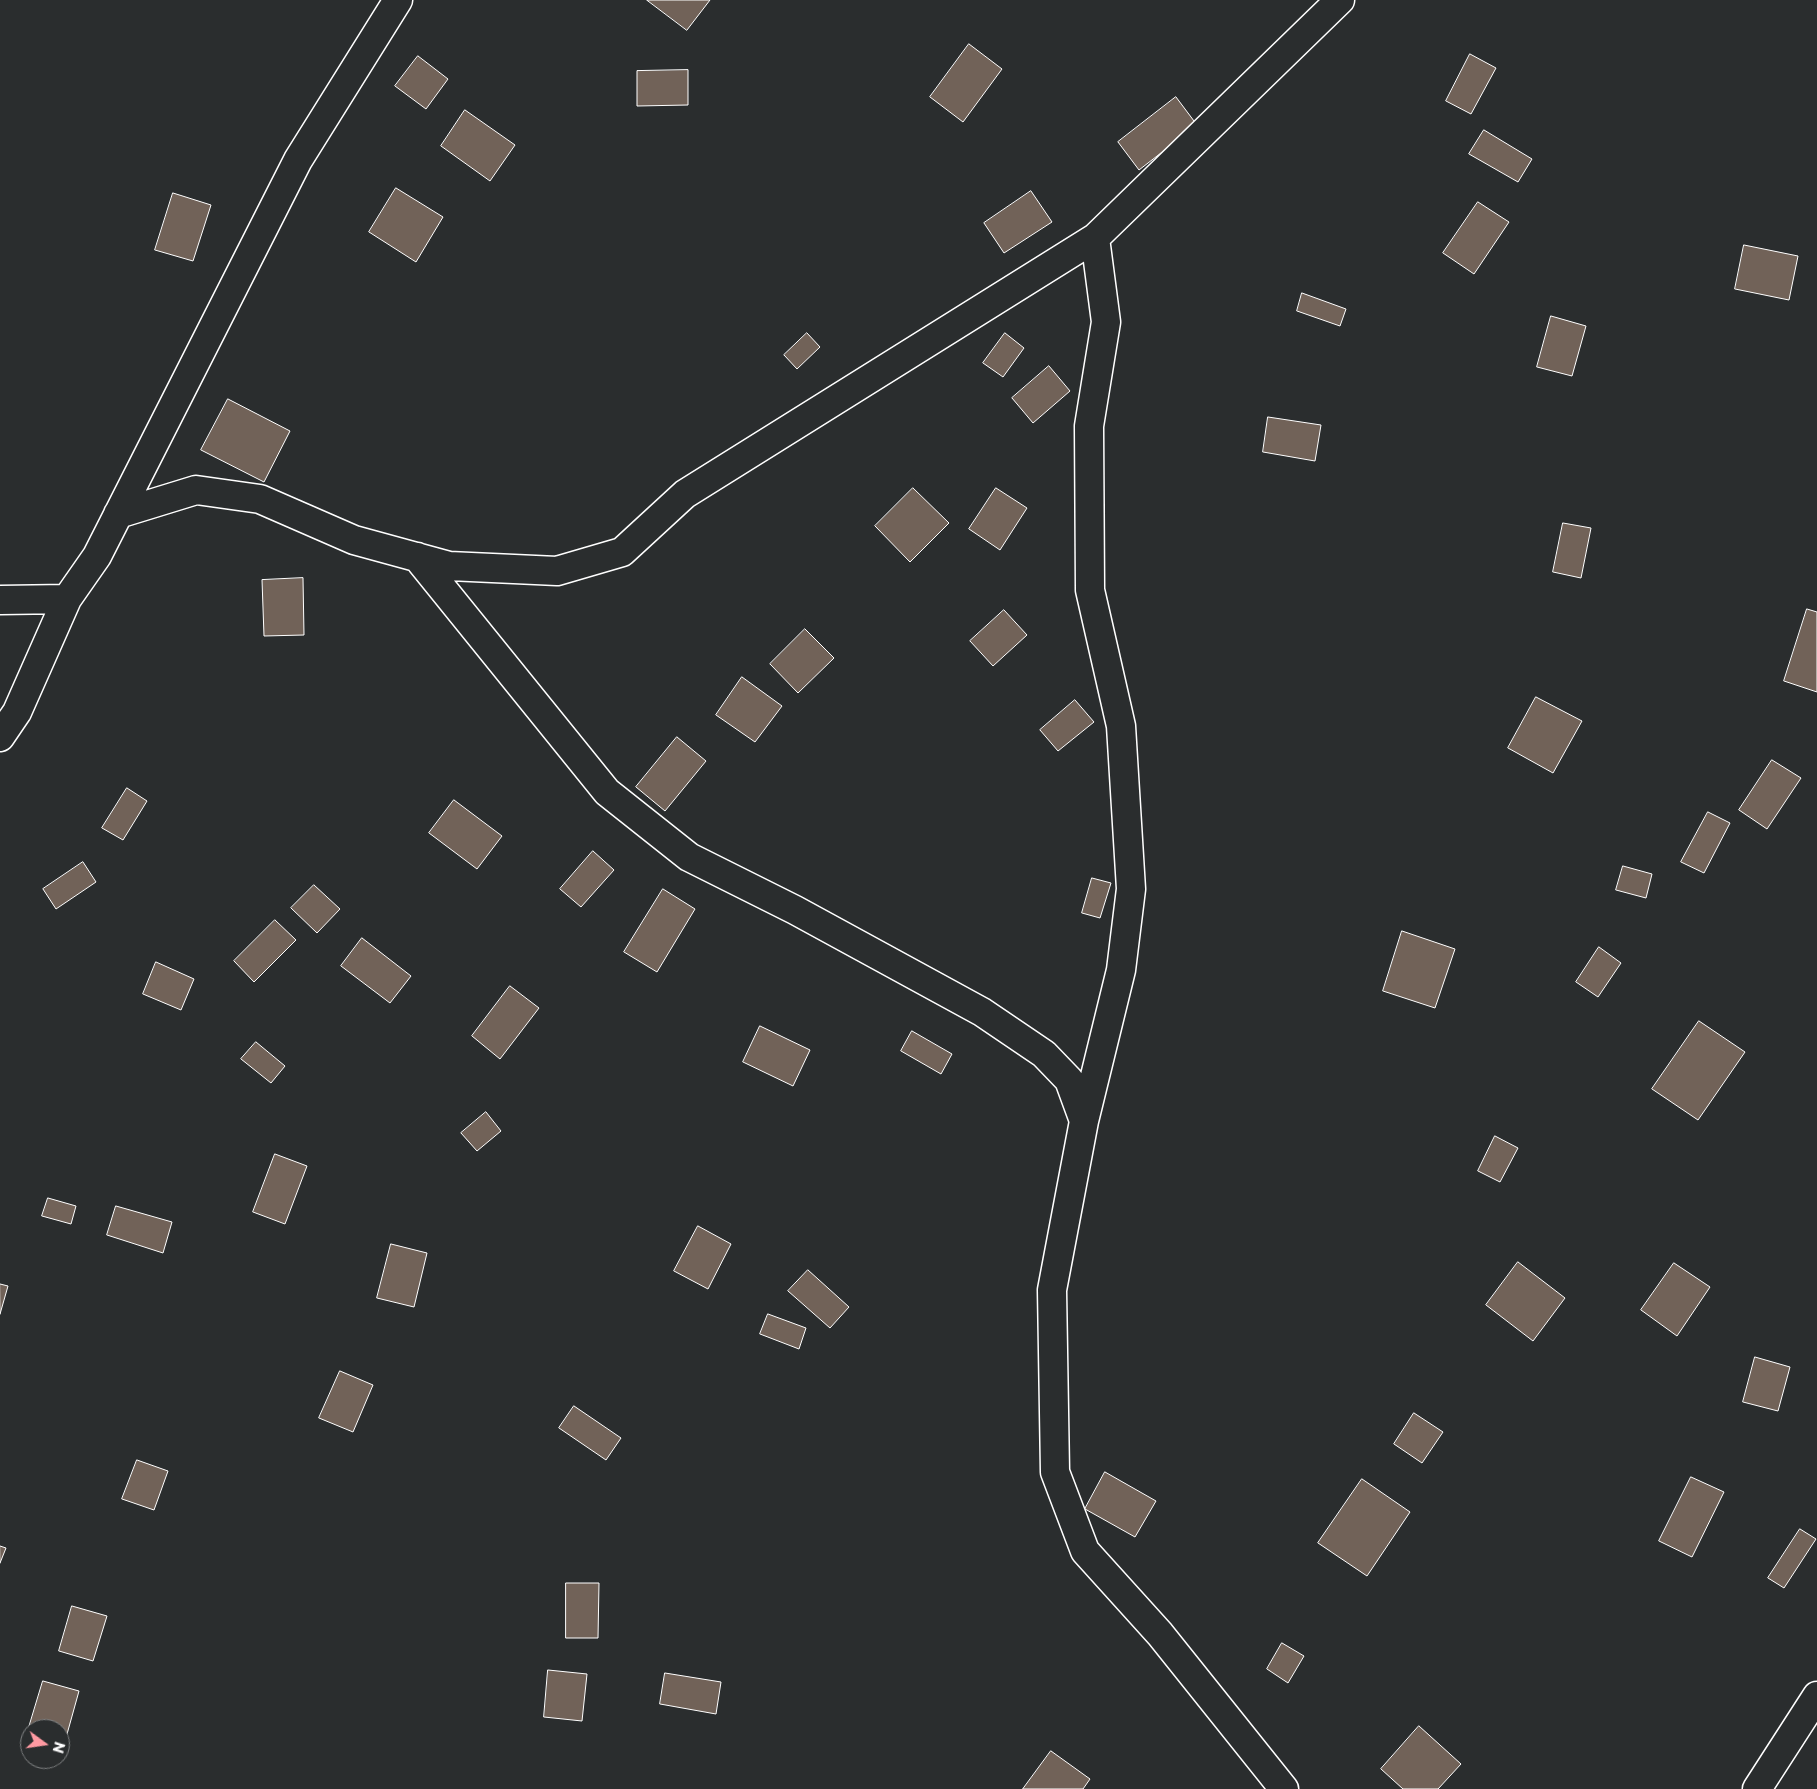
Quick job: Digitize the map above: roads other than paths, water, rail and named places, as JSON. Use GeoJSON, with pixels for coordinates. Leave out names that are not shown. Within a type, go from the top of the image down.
{"type":"FeatureCollection","features":[{"type":"Feature","properties":{"kind":"street"},"geometry":{"type":"LineString","coordinates":[[0,736],[17,712],[67,599],[96,556],[298,160],[398,0]]}},
{"type":"Feature","properties":{"kind":"street"},"geometry":{"type":"LineString","coordinates":[[118,514],[196,490],[260,498],[354,540],[448,566],[557,571],[622,552],[685,494],[1095,238],[1340,0]]}},
{"type":"Feature","properties":{"kind":"street"},"geometry":{"type":"LineString","coordinates":[[1095,238],[1106,322],[1089,426],[1090,590],[1121,726],[1131,889],[1121,970],[1084,1121],[1052,1290],[1055,1472],[1085,1551],[1160,1634],[1284,1789]]}},
{"type":"Feature","properties":{"kind":"street"},"geometry":{"type":"LineString","coordinates":[[417,557],[606,792],[689,857],[795,910],[982,1012],[1044,1054],[1069,1080],[1084,1121]]}},
{"type":"Feature","properties":{"kind":"street"},"geometry":{"type":"LineString","coordinates":[[0,600],[67,599]]}},
{"type":"Feature","properties":{"kind":"street"},"geometry":{"type":"LineString","coordinates":[[1757,1789],[1817,1696]]}}]}
